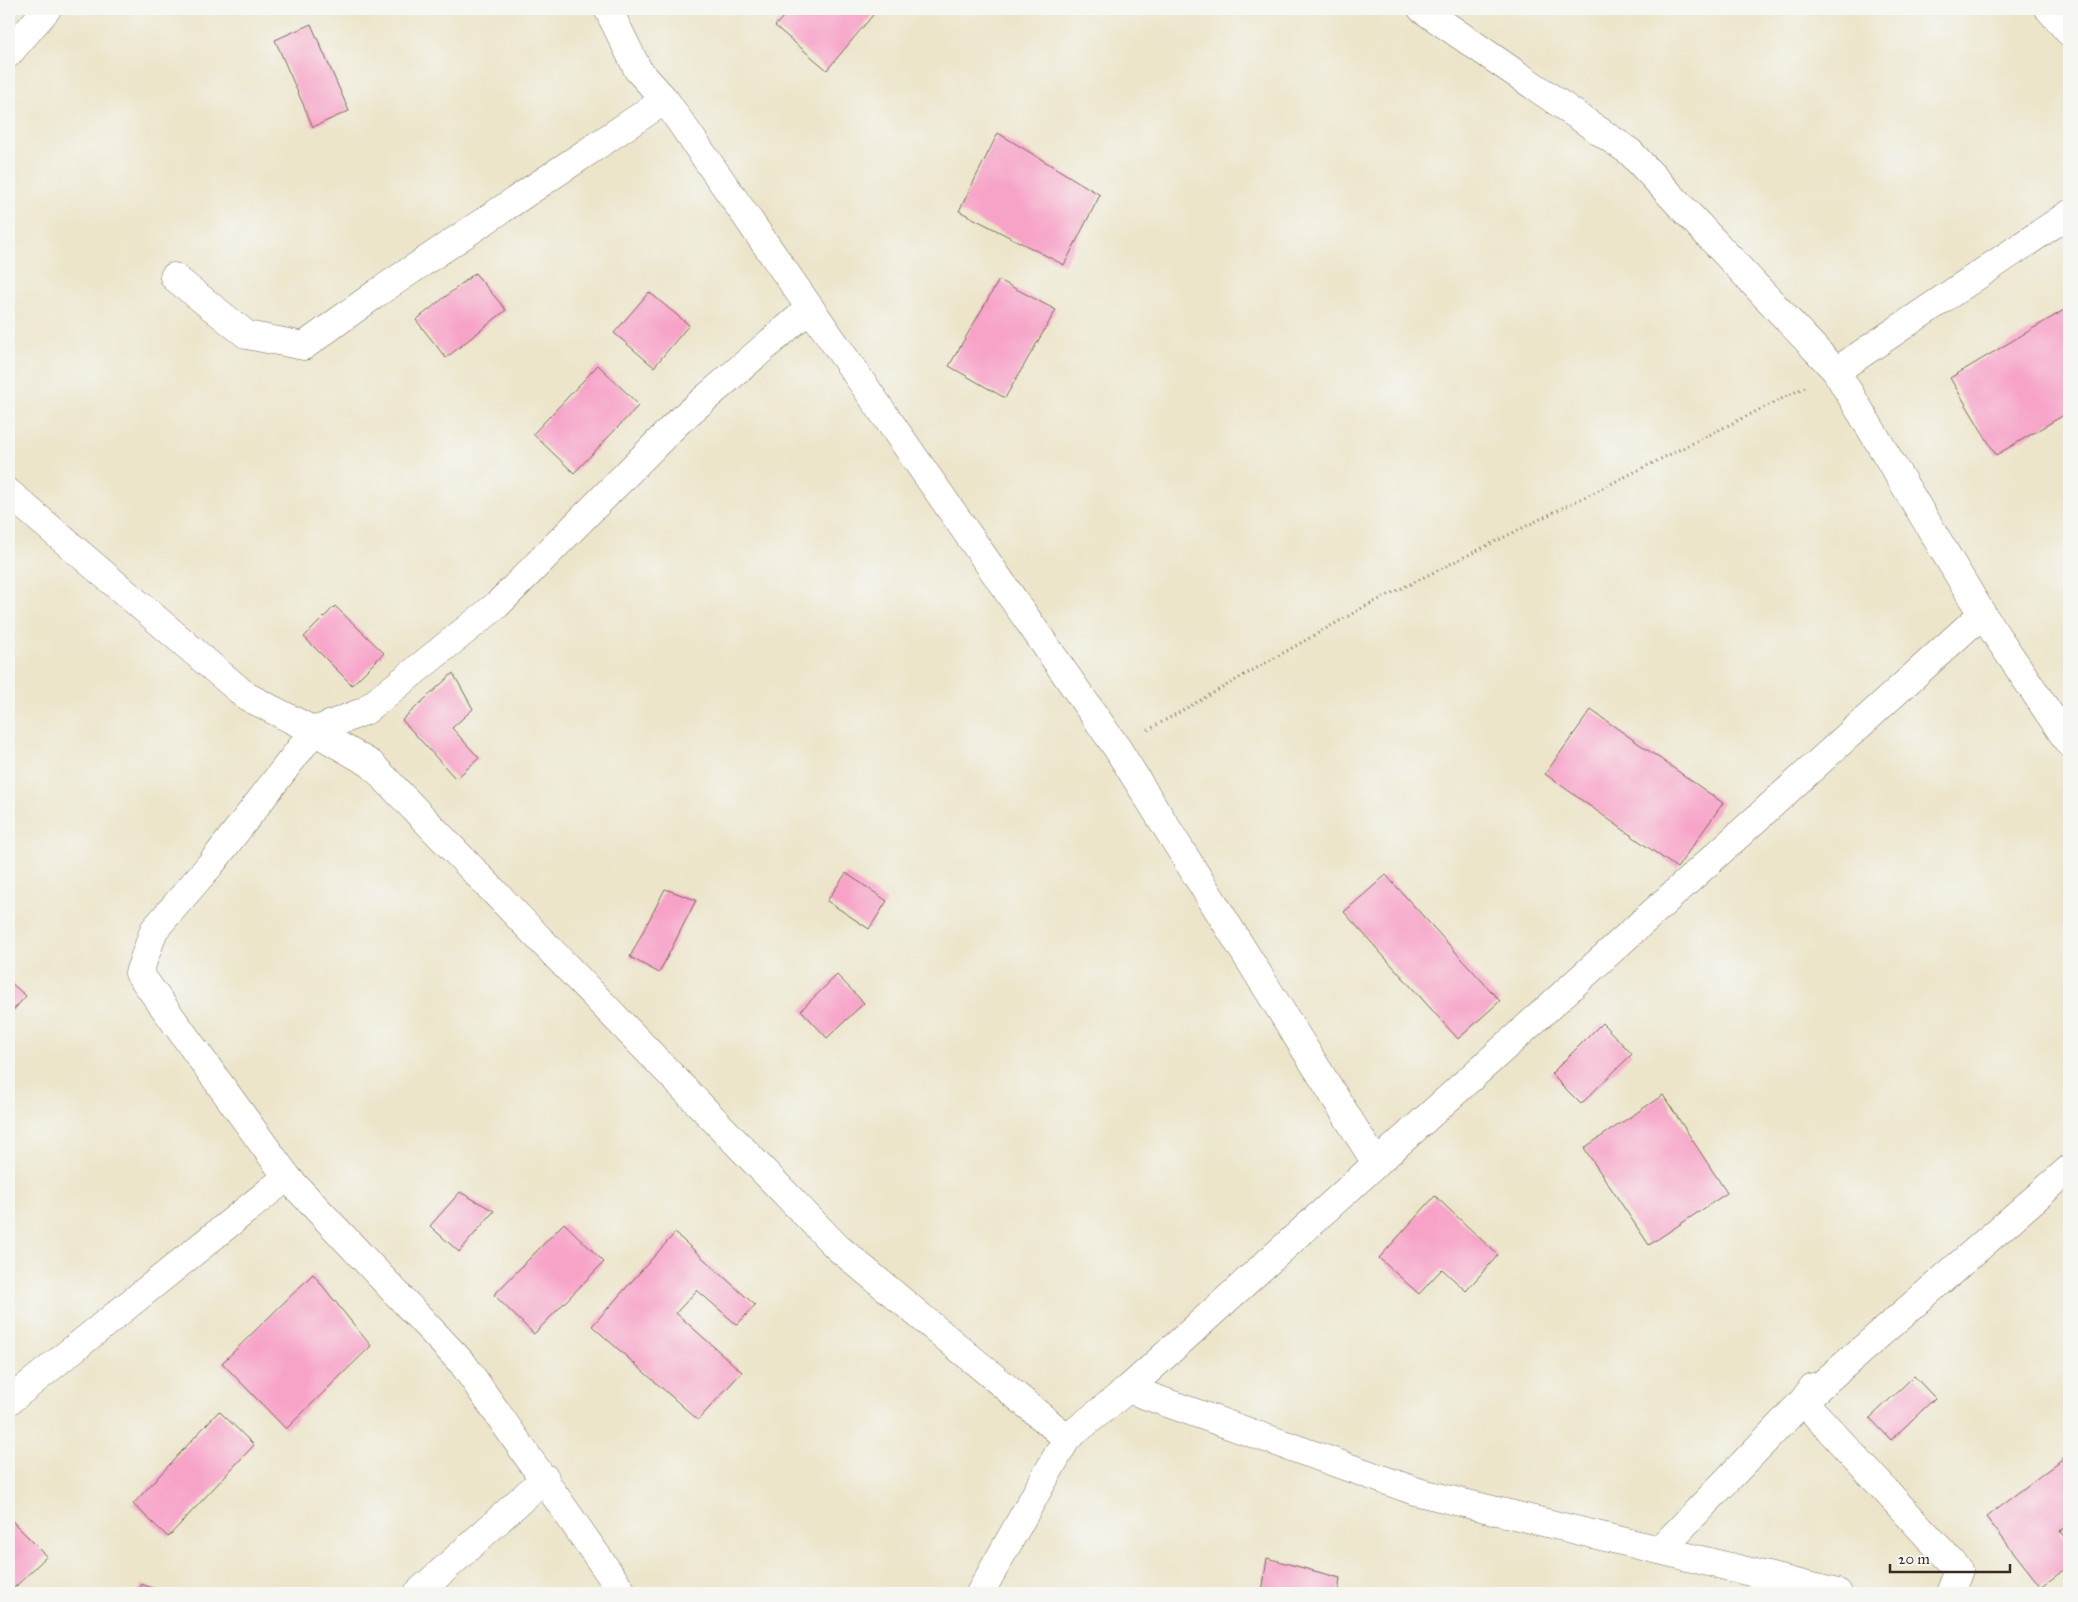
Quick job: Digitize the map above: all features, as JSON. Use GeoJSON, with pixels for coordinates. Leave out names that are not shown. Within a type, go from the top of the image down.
{"type":"FeatureCollection","features":[{"type":"Feature","properties":{"kind":"street"},"geometry":{"type":"LineString","coordinates":[[9,53],[47,9]]}},
{"type":"Feature","properties":{"kind":"street"},"geometry":{"type":"LineString","coordinates":[[1422,9],[1630,152],[1836,371],[1982,614],[2069,743]]}},
{"type":"Feature","properties":{"kind":"street"},"geometry":{"type":"LineString","coordinates":[[2049,9],[2069,32]]}},
{"type":"Feature","properties":{"kind":"street"},"geometry":{"type":"LineString","coordinates":[[610,10],[638,70],[665,100],[1117,748],[1376,1163]]}},
{"type":"Feature","properties":{"kind":"street"},"geometry":{"type":"LineString","coordinates":[[174,277],[247,335],[304,346],[377,293],[665,100]]}},
{"type":"Feature","properties":{"kind":"street"},"geometry":{"type":"LineString","coordinates":[[1836,371],[2069,214]]}},
{"type":"Feature","properties":{"kind":"street"},"geometry":{"type":"LineString","coordinates":[[623,1593],[545,1478],[463,1364],[287,1177],[139,973],[154,930],[211,864],[314,731],[365,712],[497,605],[678,422],[810,308]]}},
{"type":"Feature","properties":{"kind":"street"},"geometry":{"type":"LineString","coordinates":[[9,493],[246,696],[314,731],[371,764],[837,1247],[1067,1438]]}},
{"type":"Feature","properties":{"kind":"street"},"geometry":{"type":"LineString","coordinates":[[980,1593],[1067,1438],[1128,1389],[1982,614]]}},
{"type":"Feature","properties":{"kind":"street"},"geometry":{"type":"LineString","coordinates":[[1803,1401],[1822,1375],[2069,1165]]}},
{"type":"Feature","properties":{"kind":"street"},"geometry":{"type":"LineString","coordinates":[[1660,1550],[1803,1401],[2069,1169]]}},
{"type":"Feature","properties":{"kind":"street"},"geometry":{"type":"LineString","coordinates":[[9,1401],[287,1177]]}},
{"type":"Feature","properties":{"kind":"street"},"geometry":{"type":"LineString","coordinates":[[1128,1389],[1418,1492],[1838,1593]]}},
{"type":"Feature","properties":{"kind":"street"},"geometry":{"type":"LineString","coordinates":[[1803,1401],[1959,1570],[1950,1593]]}},
{"type":"Feature","properties":{"kind":"street"},"geometry":{"type":"LineString","coordinates":[[418,1593],[545,1478]]}},
{"type":"Feature","properties":{"kind":"path"},"geometry":{"type":"LineString","coordinates":[[1117,748],[1364,607],[1836,371]]}},
{"type":"Feature","properties":{"kind":"building"},"geometry":{"type":"Polygon","coordinates":[[[790,9],[878,9],[827,70],[775,26],[790,9]]]}},
{"type":"Feature","properties":{"kind":"building"},"geometry":{"type":"Polygon","coordinates":[[[311,24],[349,111],[313,127],[275,40],[311,24]]]}},
{"type":"Feature","properties":{"kind":"building"},"geometry":{"type":"Polygon","coordinates":[[[998,133],[1100,195],[1064,265],[959,211],[998,133]]]}},
{"type":"Feature","properties":{"kind":"building"},"geometry":{"type":"Polygon","coordinates":[[[475,273],[506,310],[446,358],[416,320],[475,273]]]}},
{"type":"Feature","properties":{"kind":"building"},"geometry":{"type":"Polygon","coordinates":[[[999,280],[1056,310],[1005,398],[949,366],[999,280]]]}},
{"type":"Feature","properties":{"kind":"building"},"geometry":{"type":"Polygon","coordinates":[[[649,292],[689,325],[654,367],[614,333],[649,292]]]}},
{"type":"Feature","properties":{"kind":"building"},"geometry":{"type":"Polygon","coordinates":[[[2069,307],[2069,412],[1996,455],[1950,378],[2069,307]]]}},
{"type":"Feature","properties":{"kind":"building"},"geometry":{"type":"Polygon","coordinates":[[[598,365],[639,405],[574,473],[533,434],[598,365]]]}},
{"type":"Feature","properties":{"kind":"building"},"geometry":{"type":"Polygon","coordinates":[[[335,606],[384,653],[352,685],[304,637],[335,606]]]}},
{"type":"Feature","properties":{"kind":"building"},"geometry":{"type":"Polygon","coordinates":[[[453,673],[473,709],[452,728],[479,758],[456,779],[402,720],[453,673]]]}},
{"type":"Feature","properties":{"kind":"building"},"geometry":{"type":"Polygon","coordinates":[[[1591,710],[1723,803],[1677,868],[1545,774],[1591,710]]]}},
{"type":"Feature","properties":{"kind":"building"},"geometry":{"type":"Polygon","coordinates":[[[846,873],[887,901],[869,929],[827,901],[846,873]]]}},
{"type":"Feature","properties":{"kind":"building"},"geometry":{"type":"Polygon","coordinates":[[[1386,875],[1500,1001],[1458,1039],[1344,912],[1386,875]]]}},
{"type":"Feature","properties":{"kind":"building"},"geometry":{"type":"Polygon","coordinates":[[[665,889],[696,900],[659,973],[630,957],[665,889]]]}},
{"type":"Feature","properties":{"kind":"building"},"geometry":{"type":"Polygon","coordinates":[[[837,975],[864,1003],[827,1038],[801,1010],[837,975]]]}},
{"type":"Feature","properties":{"kind":"building"},"geometry":{"type":"Polygon","coordinates":[[[9,981],[26,996],[9,1015],[9,981]]]}},
{"type":"Feature","properties":{"kind":"building"},"geometry":{"type":"Polygon","coordinates":[[[1602,1023],[1632,1054],[1581,1104],[1551,1074],[1602,1023]]]}},
{"type":"Feature","properties":{"kind":"building"},"geometry":{"type":"Polygon","coordinates":[[[1663,1095],[1727,1193],[1649,1245],[1584,1148],[1663,1095]]]}},
{"type":"Feature","properties":{"kind":"building"},"geometry":{"type":"Polygon","coordinates":[[[460,1192],[494,1211],[459,1252],[430,1226],[460,1192]]]}},
{"type":"Feature","properties":{"kind":"building"},"geometry":{"type":"Polygon","coordinates":[[[1435,1196],[1498,1255],[1466,1291],[1442,1269],[1419,1294],[1379,1258],[1435,1196]]]}},
{"type":"Feature","properties":{"kind":"building"},"geometry":{"type":"Polygon","coordinates":[[[564,1223],[604,1262],[534,1334],[494,1295],[564,1223]]]}},
{"type":"Feature","properties":{"kind":"building"},"geometry":{"type":"Polygon","coordinates":[[[675,1233],[755,1305],[737,1325],[697,1290],[676,1313],[742,1372],[698,1420],[592,1326],[675,1233]]]}},
{"type":"Feature","properties":{"kind":"building"},"geometry":{"type":"Polygon","coordinates":[[[313,1274],[371,1346],[286,1429],[222,1363],[313,1274]]]}},
{"type":"Feature","properties":{"kind":"building"},"geometry":{"type":"Polygon","coordinates":[[[1914,1376],[1935,1398],[1891,1440],[1870,1418],[1914,1376]]]}},
{"type":"Feature","properties":{"kind":"building"},"geometry":{"type":"Polygon","coordinates":[[[219,1411],[254,1445],[168,1537],[133,1504],[219,1411]]]}},
{"type":"Feature","properties":{"kind":"building"},"geometry":{"type":"Polygon","coordinates":[[[2069,1454],[2069,1524],[2060,1531],[2069,1544],[2069,1566],[2041,1587],[1986,1517],[2069,1454]]]}},
{"type":"Feature","properties":{"kind":"building"},"geometry":{"type":"Polygon","coordinates":[[[9,1518],[47,1556],[9,1593],[9,1518]]]}},
{"type":"Feature","properties":{"kind":"building"},"geometry":{"type":"Polygon","coordinates":[[[1267,1558],[1340,1578],[1338,1593],[1262,1593],[1267,1558]]]}},
{"type":"Feature","properties":{"kind":"building"},"geometry":{"type":"Polygon","coordinates":[[[142,1584],[163,1593],[138,1593],[142,1584]]]}}]}
